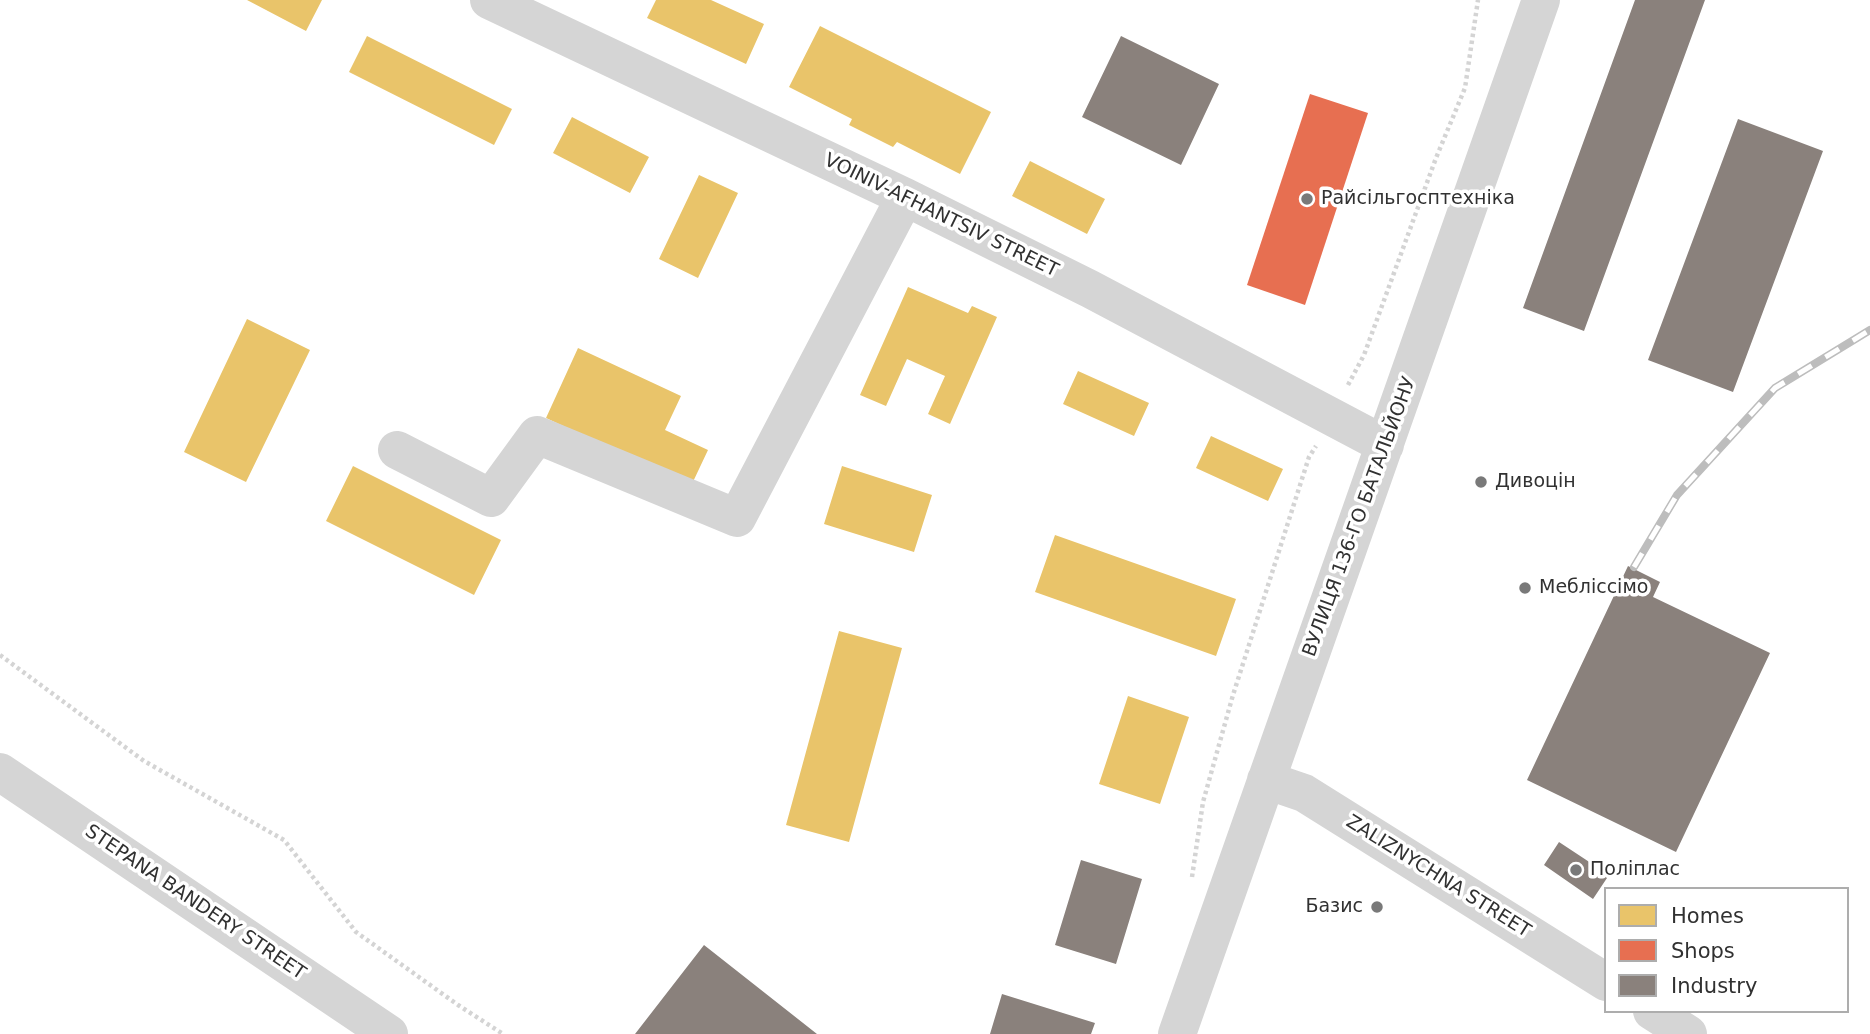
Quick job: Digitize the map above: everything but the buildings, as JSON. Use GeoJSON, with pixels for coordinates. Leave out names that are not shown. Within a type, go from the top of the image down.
{"type":"FeatureCollection","features":[{"type":"Feature","properties":{"kind":"street","name":"VOINIV-AFHANTSIV STREET"},"geometry":{"type":"LineString","coordinates":[[489,0],[905,197],[1090,289],[1385,445]]}},
{"type":"Feature","properties":{"kind":"street","name":"ВУЛИЦЯ 136-ГО БАТАЛЬЙОНУ"},"geometry":{"type":"LineString","coordinates":[[1177,1034],[1541,0]]}},
{"type":"Feature","properties":{"kind":"street"},"geometry":{"type":"LineString","coordinates":[[397,450],[491,498],[537,435],[737,519],[905,197]]}},
{"type":"Feature","properties":{"kind":"street","name":"STEPANA BANDERY STREET"},"geometry":{"type":"LineString","coordinates":[[0,772],[389,1034]]}},
{"type":"Feature","properties":{"kind":"street","name":"ZALIZNYCHNA STREET"},"geometry":{"type":"LineString","coordinates":[[1266,780],[1304,793],[1604,981]]}},
{"type":"Feature","properties":{"kind":"street"},"geometry":{"type":"LineString","coordinates":[[1655,1013],[1688,1034]]}},
{"type":"Feature","properties":{"kind":"path"},"geometry":{"type":"LineString","coordinates":[[1346,389],[1364,355],[1436,158],[1465,88],[1478,0]]}},
{"type":"Feature","properties":{"kind":"path"},"geometry":{"type":"LineString","coordinates":[[1191,885],[1203,802],[1233,695],[1309,457],[1322,435]]}},
{"type":"Feature","properties":{"kind":"path"},"geometry":{"type":"LineString","coordinates":[[0,655],[144,761],[284,840],[355,932],[503,1034]]}},
{"type":"Feature","properties":{"kind":"railway"},"geometry":{"type":"LineString","coordinates":[[1634,567],[1677,495],[1775,388],[1870,330]]}},
{"type":"Feature","properties":{"kind":"place","name":"Райсільгосптехніка"},"geometry":{"type":"Point","coordinates":[1307,199]}},
{"type":"Feature","properties":{"kind":"place","name":"Дивоцін"},"geometry":{"type":"Point","coordinates":[1481,482]}},
{"type":"Feature","properties":{"kind":"place","name":"Мебліссімо"},"geometry":{"type":"Point","coordinates":[1525,588]}},
{"type":"Feature","properties":{"kind":"place","name":"Поліплас"},"geometry":{"type":"Point","coordinates":[1576,870]}},
{"type":"Feature","properties":{"kind":"place","name":"Базис"},"geometry":{"type":"Point","coordinates":[1377,907]}}]}
